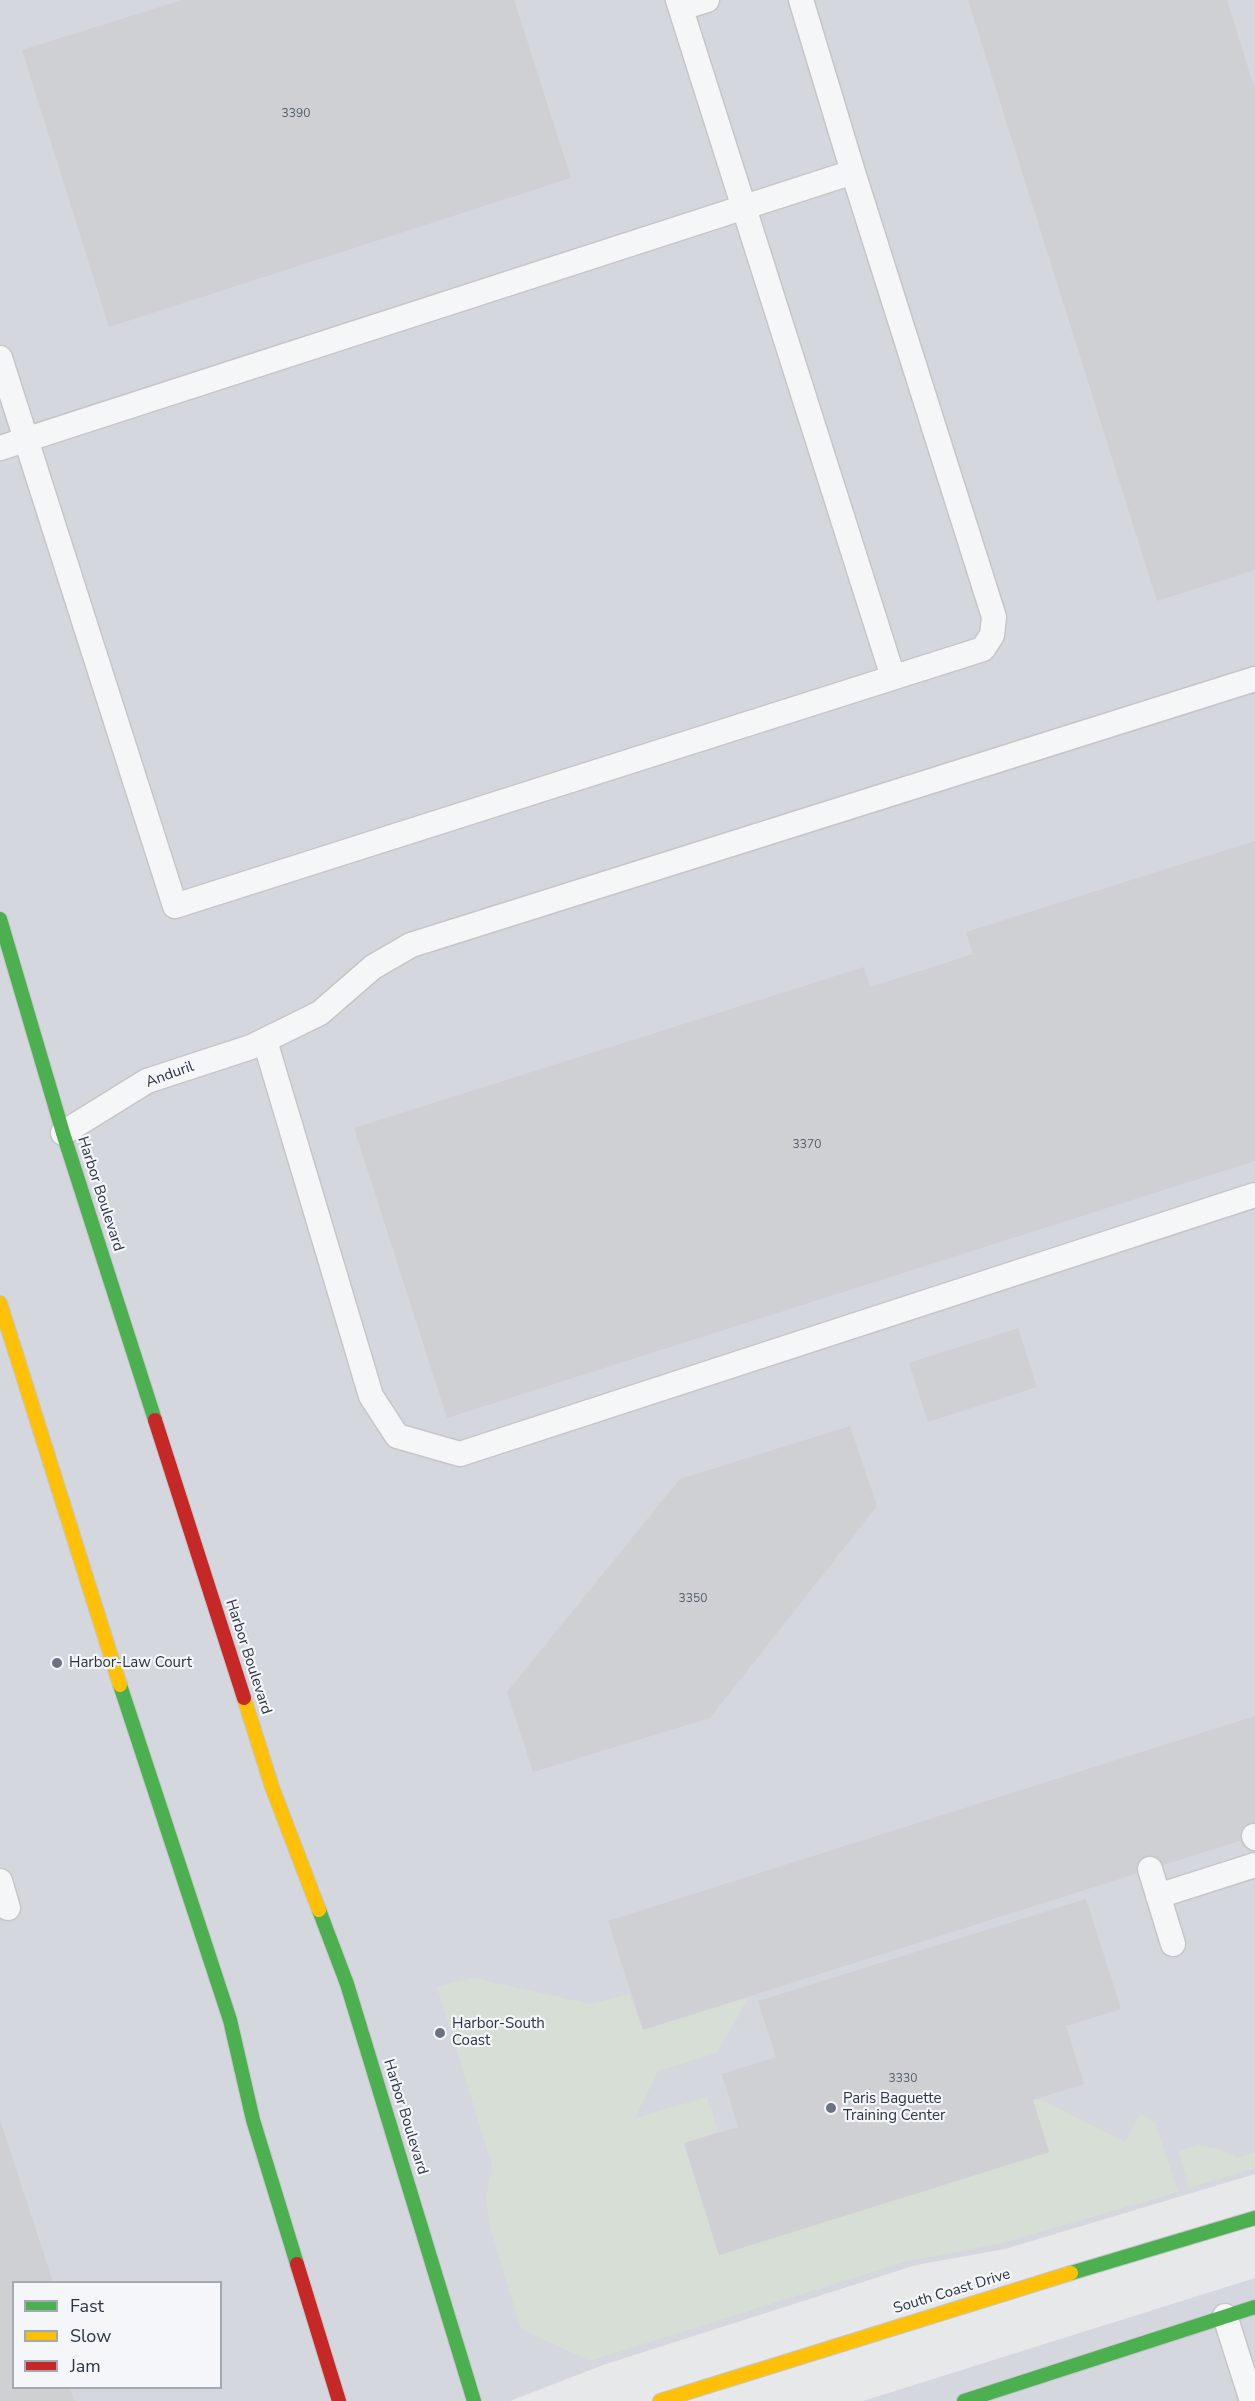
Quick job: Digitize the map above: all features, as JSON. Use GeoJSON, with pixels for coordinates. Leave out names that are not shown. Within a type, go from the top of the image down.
{"type":"FeatureCollection","features":[{"type":"Feature","properties":{"kind":"main road","name":"Harbor Boulevard"},"geometry":{"type":"LineString","coordinates":[[0,919],[63,1133],[272,1786],[347,1984],[474,2401]]}},
{"type":"Feature","properties":{"kind":"main road"},"geometry":{"type":"LineString","coordinates":[[0,1303],[133,1728],[230,2020],[253,2120],[339,2401]]}},
{"type":"Feature","properties":{"kind":"main road","name":"South Coast Drive"},"geometry":{"type":"LineString","coordinates":[[660,2401],[942,2312],[1255,2218]]}},
{"type":"Feature","properties":{"kind":"main road"},"geometry":{"type":"LineString","coordinates":[[964,2401],[1255,2307]]}},
{"type":"Feature","properties":{"kind":"lane"},"geometry":{"type":"LineString","coordinates":[[707,0],[679,4],[746,207],[893,677]]}},
{"type":"Feature","properties":{"kind":"lane"},"geometry":{"type":"LineString","coordinates":[[0,358],[174,906],[983,649],[992,635],[994,617],[801,0]]}},
{"type":"Feature","properties":{"kind":"lane"},"geometry":{"type":"LineString","coordinates":[[0,447],[853,172]]}},
{"type":"Feature","properties":{"kind":"lane","name":"Anduril"},"geometry":{"type":"LineString","coordinates":[[63,1133],[147,1081],[258,1044],[320,1013],[374,967],[411,945],[1255,679]]}},
{"type":"Feature","properties":{"kind":"lane"},"geometry":{"type":"LineString","coordinates":[[258,1044],[371,1396],[397,1436],[460,1454],[1255,1196]]}},
{"type":"Feature","properties":{"kind":"lane"},"geometry":{"type":"LineString","coordinates":[[1158,1896],[1255,1865]]}},
{"type":"Feature","properties":{"kind":"lane"},"geometry":{"type":"LineString","coordinates":[[1150,1869],[1173,1944]]}},
{"type":"Feature","properties":{"kind":"lane"},"geometry":{"type":"LineString","coordinates":[[0,1881],[8,1908]]}},
{"type":"Feature","properties":{"kind":"lane"},"geometry":{"type":"LineString","coordinates":[[1225,2316],[1252,2401]]}},
{"type":"Feature","properties":{"kind":"shaded area"},"geometry":{"type":"Polygon","coordinates":[[[0,0],[1255,0],[1255,2174],[1005,2249],[916,2265],[603,2365],[510,2401],[0,2401],[0,0]]]}},
{"type":"Feature","properties":{"kind":"shaded area"},"geometry":{"type":"Polygon","coordinates":[[[473,1978],[591,2004],[629,1994],[643,2030],[749,1997],[717,2053],[658,2071],[635,2118],[707,2097],[718,2132],[684,2144],[719,2255],[1049,2152],[1033,2100],[1042,2100],[1125,2142],[1140,2113],[1155,2123],[1178,2192],[1002,2243],[904,2262],[590,2361],[521,2329],[490,2228],[486,2197],[492,2165],[437,1987],[473,1978]]]}},
{"type":"Feature","properties":{"kind":"shaded area"},"geometry":{"type":"Polygon","coordinates":[[[1199,2145],[1222,2150],[1237,2158],[1255,2152],[1255,2168],[1189,2188],[1178,2151],[1199,2145]]]}},
{"type":"Feature","properties":{"kind":"shaded area"},"geometry":{"type":"Polygon","coordinates":[[[1255,2278],[1255,2401],[863,2401],[1255,2278]]]}},
{"type":"Feature","properties":{"kind":"building"},"geometry":{"type":"Polygon","coordinates":[[[182,0],[514,0],[571,178],[109,327],[22,50],[182,0]]]}},
{"type":"Feature","properties":{"kind":"building"},"geometry":{"type":"Polygon","coordinates":[[[968,0],[1227,0],[1255,90],[1255,570],[1157,601],[968,0]]]}},
{"type":"Feature","properties":{"kind":"building"},"geometry":{"type":"Polygon","coordinates":[[[1255,841],[1255,1161],[447,1418],[354,1128],[864,967],[870,987],[973,954],[966,932],[1255,841]]]}},
{"type":"Feature","properties":{"kind":"building"},"geometry":{"type":"Polygon","coordinates":[[[1018,1328],[1037,1387],[928,1422],[909,1363],[1018,1328]]]}},
{"type":"Feature","properties":{"kind":"building"},"geometry":{"type":"Polygon","coordinates":[[[850,1426],[877,1506],[710,1718],[533,1772],[507,1692],[680,1479],[850,1426]]]}},
{"type":"Feature","properties":{"kind":"building"},"geometry":{"type":"Polygon","coordinates":[[[1255,1716],[1255,1836],[643,2030],[608,1921],[1255,1716]]]}},
{"type":"Feature","properties":{"kind":"building"},"geometry":{"type":"Polygon","coordinates":[[[1086,1899],[1121,2009],[1066,2026],[1084,2084],[1033,2100],[1049,2152],[719,2255],[684,2143],[738,2127],[722,2074],[776,2057],[758,2001],[1086,1899]]]}},
{"type":"Feature","properties":{"kind":"building"},"geometry":{"type":"Polygon","coordinates":[[[0,2120],[53,2281],[12,2281],[12,2389],[70,2389],[74,2401],[0,2401],[0,2120]]]}},
{"type":"Feature","properties":{"kind":"traffic: fast"},"geometry":{"type":"LineString","coordinates":[[0,919],[63,1133],[155,1420]]}},
{"type":"Feature","properties":{"kind":"traffic: fast"},"geometry":{"type":"LineString","coordinates":[[120,1685],[230,2020],[253,2120],[297,2264]]}},
{"type":"Feature","properties":{"kind":"traffic: fast"},"geometry":{"type":"LineString","coordinates":[[319,1910],[347,1984],[474,2401]]}},
{"type":"Feature","properties":{"kind":"traffic: fast"},"geometry":{"type":"LineString","coordinates":[[1071,2273],[1255,2218]]}},
{"type":"Feature","properties":{"kind":"traffic: fast"},"geometry":{"type":"LineString","coordinates":[[964,2401],[1255,2307]]}},
{"type":"Feature","properties":{"kind":"traffic: slow"},"geometry":{"type":"LineString","coordinates":[[0,1303],[120,1685]]}},
{"type":"Feature","properties":{"kind":"traffic: slow"},"geometry":{"type":"LineString","coordinates":[[244,1698],[272,1787],[319,1910]]}},
{"type":"Feature","properties":{"kind":"traffic: slow"},"geometry":{"type":"LineString","coordinates":[[660,2401],[1071,2273]]}},
{"type":"Feature","properties":{"kind":"traffic: jam"},"geometry":{"type":"LineString","coordinates":[[155,1420],[244,1698]]}},
{"type":"Feature","properties":{"kind":"traffic: jam"},"geometry":{"type":"LineString","coordinates":[[297,2264],[339,2401]]}},
{"type":"Feature","properties":{"kind":"place","name":"Harbor-Law Court"},"geometry":{"type":"Point","coordinates":[57,1663]}},
{"type":"Feature","properties":{"kind":"place","name":"Harbor-South Coast"},"geometry":{"type":"Point","coordinates":[440,2033]}},
{"type":"Feature","properties":{"kind":"place","name":"Paris Baguette Training Center"},"geometry":{"type":"Point","coordinates":[831,2108]}}]}
